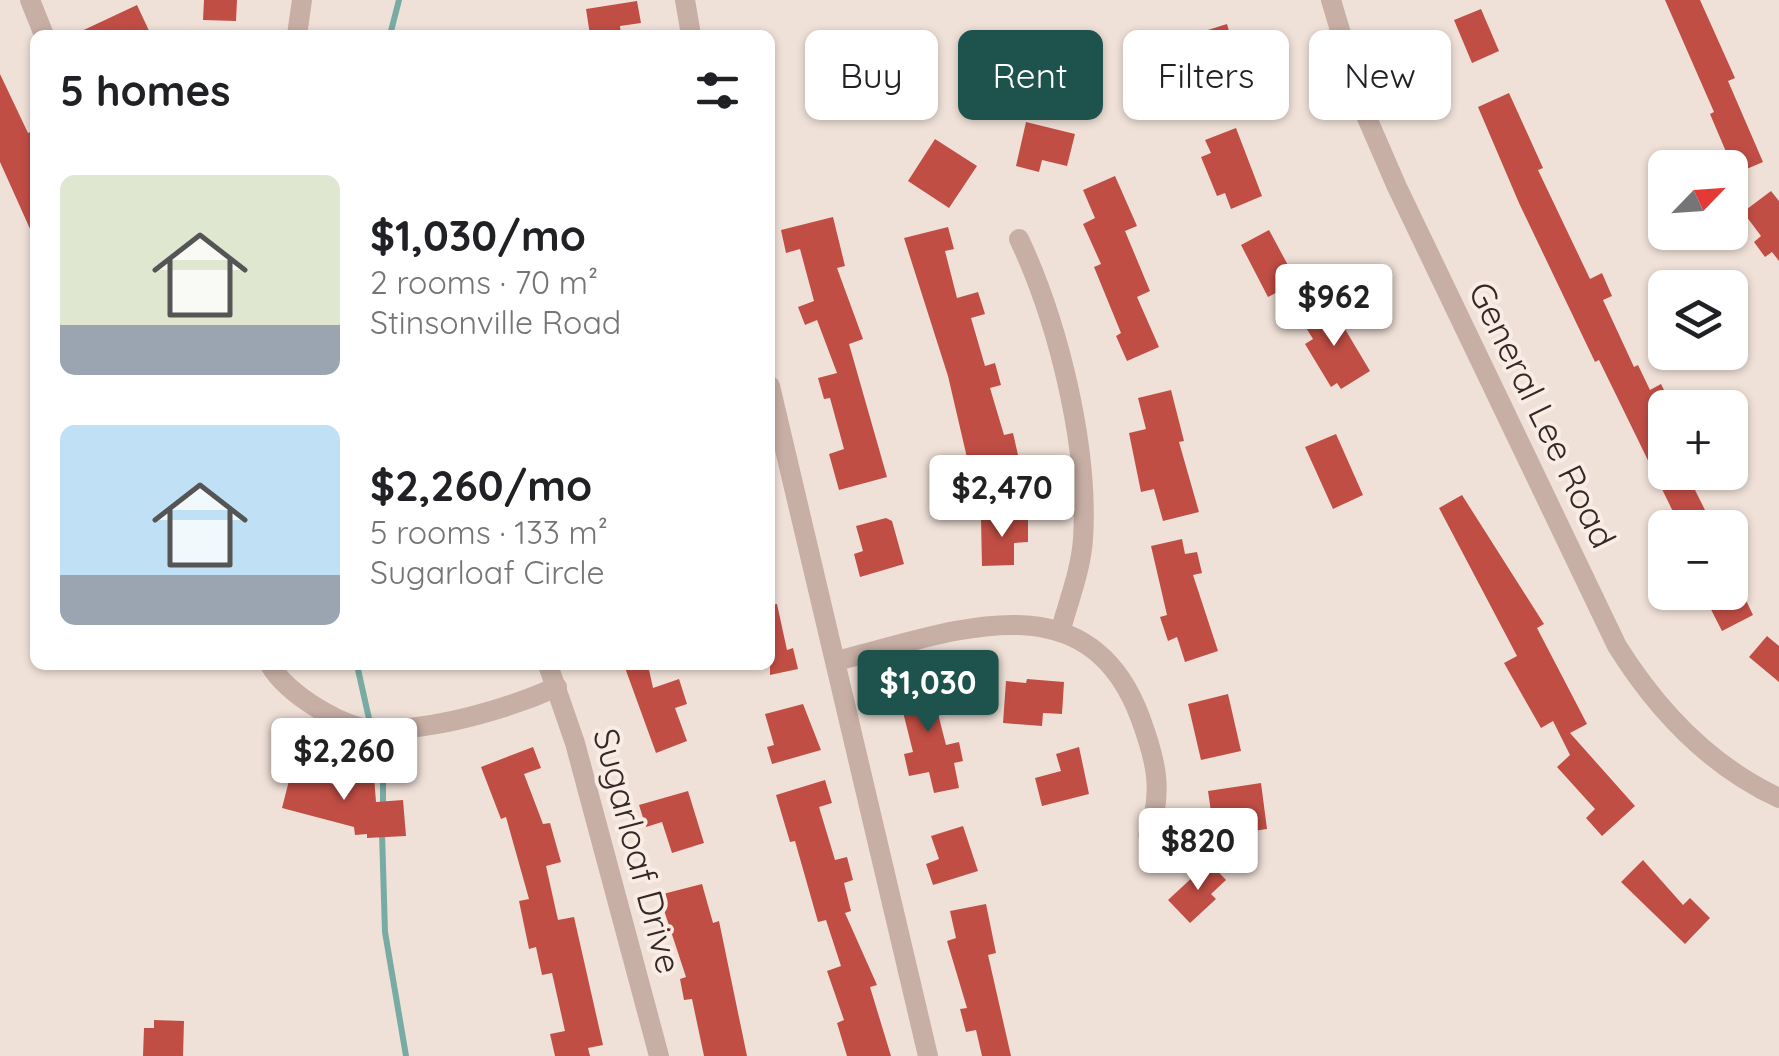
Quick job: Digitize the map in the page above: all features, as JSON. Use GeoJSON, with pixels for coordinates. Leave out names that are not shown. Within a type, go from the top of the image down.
{"type":"FeatureCollection","features":[{"type":"Feature","properties":{"kind":"street"},"geometry":{"type":"LineString","coordinates":[[30,0],[42,30]]}},
{"type":"Feature","properties":{"kind":"street"},"geometry":{"type":"LineString","coordinates":[[298,30],[302,0]]}},
{"type":"Feature","properties":{"kind":"street"},"geometry":{"type":"LineString","coordinates":[[685,0],[690,30]]}},
{"type":"Feature","properties":{"kind":"street","name":"General Lee Road"},"geometry":{"type":"LineString","coordinates":[[1331,0],[1364,111],[1397,187],[1617,646],[1664,714],[1711,756],[1779,798]]}},
{"type":"Feature","properties":{"kind":"street"},"geometry":{"type":"LineString","coordinates":[[1020,239],[1041,285],[1075,430],[1083,489],[1083,542],[1062,629]]}},
{"type":"Feature","properties":{"kind":"street"},"geometry":{"type":"LineString","coordinates":[[775,424],[836,661],[928,1056]]}},
{"type":"Feature","properties":{"kind":"street"},"geometry":{"type":"LineString","coordinates":[[836,661],[975,627],[1020,622],[1062,629],[1099,654],[1130,689],[1152,750],[1160,804],[1148,835]]}},
{"type":"Feature","properties":{"kind":"street"},"geometry":{"type":"LineString","coordinates":[[273,670],[280,683],[318,710],[375,730],[526,701],[557,686]]}},
{"type":"Feature","properties":{"kind":"street","name":"Sugarloaf Drive"},"geometry":{"type":"LineString","coordinates":[[550,670],[659,1056]]}},
{"type":"Feature","properties":{"kind":"building"},"geometry":{"type":"Polygon","coordinates":[[[204,0],[237,0],[236,21],[203,20],[204,0]]]}},
{"type":"Feature","properties":{"kind":"building"},"geometry":{"type":"Polygon","coordinates":[[[1665,0],[1700,0],[1735,78],[1728,81],[1763,162],[1748,168],[1748,150],[1725,150],[1710,114],[1714,112],[1665,0]]]}},
{"type":"Feature","properties":{"kind":"building"},"geometry":{"type":"Polygon","coordinates":[[[637,1],[641,23],[620,26],[620,30],[589,30],[586,9],[637,1]]]}},
{"type":"Feature","properties":{"kind":"building"},"geometry":{"type":"Polygon","coordinates":[[[137,5],[149,30],[84,30],[137,5]]]}},
{"type":"Feature","properties":{"kind":"building"},"geometry":{"type":"Polygon","coordinates":[[[1481,9],[1499,51],[1472,63],[1454,20],[1481,9]]]}},
{"type":"Feature","properties":{"kind":"building"},"geometry":{"type":"Polygon","coordinates":[[[1227,24],[1229,30],[1208,30],[1227,24]]]}},
{"type":"Feature","properties":{"kind":"building"},"geometry":{"type":"Polygon","coordinates":[[[0,74],[30,132],[30,229],[0,162],[0,74]]]}},
{"type":"Feature","properties":{"kind":"building"},"geometry":{"type":"Polygon","coordinates":[[[1509,93],[1543,168],[1538,170],[1590,279],[1602,273],[1612,296],[1603,300],[1634,367],[1638,365],[1650,390],[1648,460],[1599,360],[1595,362],[1478,107],[1509,93]]]}},
{"type":"Feature","properties":{"kind":"building"},"geometry":{"type":"Polygon","coordinates":[[[1026,122],[1075,134],[1067,166],[1042,160],[1039,172],[1016,166],[1026,122]]]}},
{"type":"Feature","properties":{"kind":"building"},"geometry":{"type":"Polygon","coordinates":[[[1236,128],[1262,196],[1231,209],[1225,193],[1217,196],[1201,157],[1211,153],[1205,140],[1236,128]]]}},
{"type":"Feature","properties":{"kind":"building"},"geometry":{"type":"Polygon","coordinates":[[[935,139],[977,166],[949,208],[908,181],[935,139]]]}},
{"type":"Feature","properties":{"kind":"building"},"geometry":{"type":"Polygon","coordinates":[[[1115,176],[1137,226],[1125,231],[1150,291],[1137,297],[1159,347],[1127,361],[1116,336],[1121,333],[1094,267],[1101,264],[1083,224],[1095,218],[1083,190],[1115,176]]]}},
{"type":"Feature","properties":{"kind":"building"},"geometry":{"type":"Polygon","coordinates":[[[1771,191],[1779,201],[1779,261],[1772,252],[1765,257],[1754,242],[1761,236],[1748,219],[1748,208],[1771,191]]]}},
{"type":"Feature","properties":{"kind":"building"},"geometry":{"type":"Polygon","coordinates":[[[833,217],[845,266],[837,268],[863,339],[849,344],[887,477],[839,490],[829,454],[844,449],[830,398],[824,399],[818,378],[837,373],[817,320],[805,325],[798,307],[814,301],[800,249],[786,253],[781,230],[833,217]]]}},
{"type":"Feature","properties":{"kind":"building"},"geometry":{"type":"Polygon","coordinates":[[[948,227],[954,249],[945,251],[957,298],[978,292],[985,314],[971,318],[985,366],[995,363],[1001,385],[990,388],[1004,435],[1013,433],[1018,455],[1010,457],[1016,482],[975,492],[948,376],[904,238],[948,227]]]}},
{"type":"Feature","properties":{"kind":"building"},"geometry":{"type":"Polygon","coordinates":[[[1269,230],[1297,282],[1268,297],[1241,245],[1269,230]]]}},
{"type":"Feature","properties":{"kind":"building"},"geometry":{"type":"Polygon","coordinates":[[[1330,304],[1370,371],[1341,389],[1337,383],[1331,387],[1305,344],[1313,339],[1302,321],[1330,304]]]}},
{"type":"Feature","properties":{"kind":"building"},"geometry":{"type":"Polygon","coordinates":[[[1171,390],[1184,441],[1179,442],[1199,512],[1163,521],[1154,489],[1141,492],[1129,433],[1146,429],[1138,398],[1171,390]]]}},
{"type":"Feature","properties":{"kind":"building"},"geometry":{"type":"Polygon","coordinates":[[[1336,434],[1363,495],[1333,509],[1305,447],[1336,434]]]}},
{"type":"Feature","properties":{"kind":"building"},"geometry":{"type":"Polygon","coordinates":[[[1662,490],[1695,490],[1705,510],[1672,510],[1662,490]]]}},
{"type":"Feature","properties":{"kind":"building"},"geometry":{"type":"Polygon","coordinates":[[[1462,495],[1544,624],[1537,628],[1587,724],[1570,733],[1635,806],[1602,836],[1586,818],[1595,809],[1557,767],[1570,755],[1553,721],[1541,728],[1504,663],[1517,656],[1439,508],[1462,495]]]}},
{"type":"Feature","properties":{"kind":"building"},"geometry":{"type":"Polygon","coordinates":[[[886,518],[892,521],[904,564],[860,577],[854,554],[863,551],[856,526],[886,518]]]}},
{"type":"Feature","properties":{"kind":"building"},"geometry":{"type":"Polygon","coordinates":[[[1028,518],[1028,542],[1014,543],[1014,565],[982,566],[981,519],[1028,518]]]}},
{"type":"Feature","properties":{"kind":"building"},"geometry":{"type":"Polygon","coordinates":[[[1182,539],[1185,554],[1197,552],[1202,573],[1193,575],[1218,651],[1185,662],[1177,637],[1168,641],[1160,617],[1167,615],[1151,546],[1182,539]]]}},
{"type":"Feature","properties":{"kind":"building"},"geometry":{"type":"Polygon","coordinates":[[[775,604],[787,650],[793,648],[798,669],[770,675],[770,670],[775,670],[775,604]]]}},
{"type":"Feature","properties":{"kind":"building"},"geometry":{"type":"Polygon","coordinates":[[[1748,605],[1753,615],[1722,631],[1711,610],[1748,610],[1748,605]]]}},
{"type":"Feature","properties":{"kind":"building"},"geometry":{"type":"Polygon","coordinates":[[[1767,636],[1779,646],[1779,682],[1749,657],[1767,636]]]}},
{"type":"Feature","properties":{"kind":"building"},"geometry":{"type":"Polygon","coordinates":[[[626,670],[649,670],[653,688],[679,679],[687,704],[675,708],[687,741],[656,753],[626,670]]]}},
{"type":"Feature","properties":{"kind":"building"},"geometry":{"type":"Polygon","coordinates":[[[927,676],[932,695],[945,691],[949,707],[937,710],[946,745],[959,742],[963,761],[954,763],[959,788],[934,793],[929,772],[909,776],[904,754],[913,752],[896,684],[927,676]]]}},
{"type":"Feature","properties":{"kind":"building"},"geometry":{"type":"Polygon","coordinates":[[[1027,679],[1064,682],[1062,714],[1043,713],[1042,726],[1003,723],[1006,681],[1026,683],[1027,679]]]}},
{"type":"Feature","properties":{"kind":"building"},"geometry":{"type":"Polygon","coordinates":[[[1228,694],[1241,751],[1201,760],[1188,704],[1228,694]]]}},
{"type":"Feature","properties":{"kind":"building"},"geometry":{"type":"Polygon","coordinates":[[[803,704],[821,750],[772,764],[767,747],[774,745],[765,714],[803,704]]]}},
{"type":"Feature","properties":{"kind":"building"},"geometry":{"type":"Polygon","coordinates":[[[533,747],[541,768],[524,774],[543,824],[550,823],[561,862],[546,866],[558,920],[574,917],[603,1045],[588,1048],[590,1056],[555,1056],[550,1034],[565,1031],[552,973],[542,975],[536,947],[529,949],[519,901],[529,899],[506,817],[501,819],[481,767],[533,747]]]}},
{"type":"Feature","properties":{"kind":"building"},"geometry":{"type":"Polygon","coordinates":[[[1079,747],[1089,794],[1042,806],[1035,778],[1061,771],[1056,754],[1079,747]]]}},
{"type":"Feature","properties":{"kind":"building"},"geometry":{"type":"Polygon","coordinates":[[[295,757],[318,763],[314,779],[352,789],[351,778],[374,776],[376,802],[403,800],[406,836],[367,838],[367,834],[355,835],[354,827],[282,808],[295,757]]]}},
{"type":"Feature","properties":{"kind":"building"},"geometry":{"type":"Polygon","coordinates":[[[825,780],[832,803],[819,807],[835,860],[847,857],[853,880],[844,883],[851,911],[845,913],[877,985],[870,987],[891,1056],[847,1056],[837,1023],[844,1020],[827,971],[841,966],[826,920],[818,922],[795,841],[790,842],[776,795],[825,780]]]}},
{"type":"Feature","properties":{"kind":"building"},"geometry":{"type":"Polygon","coordinates":[[[1261,783],[1267,829],[1225,835],[1222,810],[1211,812],[1208,791],[1261,783]]]}},
{"type":"Feature","properties":{"kind":"building"},"geometry":{"type":"Polygon","coordinates":[[[688,791],[704,843],[672,853],[662,822],[646,827],[639,805],[688,791]]]}},
{"type":"Feature","properties":{"kind":"building"},"geometry":{"type":"Polygon","coordinates":[[[963,826],[978,871],[933,885],[926,864],[939,859],[931,836],[963,826]]]}},
{"type":"Feature","properties":{"kind":"building"},"geometry":{"type":"Polygon","coordinates":[[[1643,860],[1683,905],[1690,898],[1710,918],[1685,944],[1621,882],[1643,860]]]}},
{"type":"Feature","properties":{"kind":"building"},"geometry":{"type":"Polygon","coordinates":[[[1209,862],[1226,880],[1211,894],[1216,899],[1190,923],[1168,900],[1209,862]]]}},
{"type":"Feature","properties":{"kind":"building"},"geometry":{"type":"Polygon","coordinates":[[[702,884],[713,923],[719,921],[747,1056],[704,1056],[692,999],[684,1000],[680,979],[686,977],[659,895],[702,884]]]}},
{"type":"Feature","properties":{"kind":"building"},"geometry":{"type":"Polygon","coordinates":[[[986,904],[996,953],[988,955],[1011,1056],[982,1056],[976,1030],[966,1032],[960,1009],[967,1008],[947,941],[956,938],[950,911],[986,904]]]}},
{"type":"Feature","properties":{"kind":"building"},"geometry":{"type":"Polygon","coordinates":[[[154,1020],[184,1021],[183,1056],[143,1056],[144,1028],[154,1028],[154,1020]]]}},
{"type":"Feature","properties":{"kind":"waterway"},"geometry":{"type":"LineString","coordinates":[[391,30],[399,0]]}},
{"type":"Feature","properties":{"kind":"waterway"},"geometry":{"type":"LineString","coordinates":[[358,670],[383,781],[383,806]]}},
{"type":"Feature","properties":{"kind":"waterway"},"geometry":{"type":"LineString","coordinates":[[382,833],[385,932],[406,1056]]}}]}
